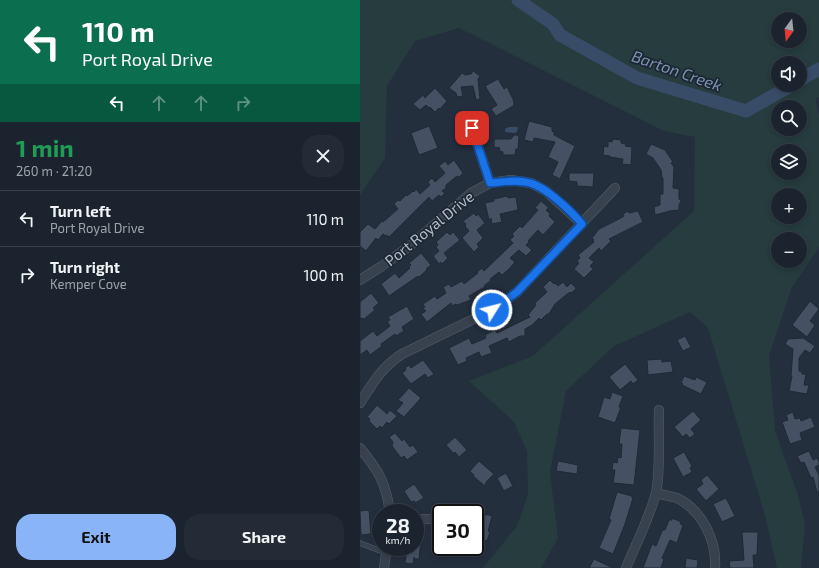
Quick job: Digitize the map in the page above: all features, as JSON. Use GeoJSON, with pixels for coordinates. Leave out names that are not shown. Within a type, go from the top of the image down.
{"type":"FeatureCollection","features":[{"type":"Feature","properties":{"kind":"street"},"geometry":{"type":"LineString","coordinates":[[472,128],[490,183]]}},
{"type":"Feature","properties":{"kind":"street","name":"Port Royal Drive"},"geometry":{"type":"LineString","coordinates":[[360,280],[411,245],[471,193],[490,183],[511,180],[531,183],[546,191],[582,224]]}},
{"type":"Feature","properties":{"kind":"street"},"geometry":{"type":"LineString","coordinates":[[360,402],[378,374],[389,362],[402,354],[492,310],[517,292],[615,188]]}},
{"type":"Feature","properties":{"kind":"street"},"geometry":{"type":"LineString","coordinates":[[626,568],[656,493],[658,479],[658,410]]}},
{"type":"Feature","properties":{"kind":"street"},"geometry":{"type":"LineString","coordinates":[[360,448],[373,463],[384,482],[388,504]]}},
{"type":"Feature","properties":{"kind":"street"},"geometry":{"type":"LineString","coordinates":[[656,493],[676,498],[696,513],[706,527],[713,544],[716,568]]}},
{"type":"Feature","properties":{"kind":"street"},"geometry":{"type":"LineString","coordinates":[[384,568],[386,556]]}},
{"type":"Feature","properties":{"kind":"lane"},"geometry":{"type":"LineString","coordinates":[[360,543],[372,546]]}},
{"type":"Feature","properties":{"kind":"green space"},"geometry":{"type":"Polygon","coordinates":[[[360,0],[819,0],[819,97],[816,99],[819,116],[819,247],[807,265],[807,232],[771,232],[771,268],[805,268],[791,289],[769,355],[775,431],[797,492],[805,524],[801,568],[777,568],[765,515],[708,328],[690,312],[614,346],[566,391],[550,472],[558,538],[541,568],[483,568],[517,526],[528,494],[527,451],[514,422],[469,381],[533,356],[694,211],[695,137],[664,131],[459,28],[415,41],[387,86],[385,158],[360,195],[360,0]]]}},
{"type":"Feature","properties":{"kind":"water"},"geometry":{"type":"Polygon","coordinates":[[[509,127],[518,127],[517,132],[505,132],[505,129],[509,127]]]}},
{"type":"Feature","properties":{"kind":"building"},"geometry":{"type":"Polygon","coordinates":[[[473,71],[480,76],[478,79],[480,99],[476,100],[473,86],[461,87],[463,96],[457,97],[456,93],[449,88],[462,73],[465,75],[471,74],[473,71]]]}},
{"type":"Feature","properties":{"kind":"building"},"geometry":{"type":"Polygon","coordinates":[[[498,79],[504,89],[507,87],[514,104],[496,116],[491,109],[497,105],[485,86],[498,79]]]}},
{"type":"Feature","properties":{"kind":"building"},"geometry":{"type":"Polygon","coordinates":[[[435,88],[447,101],[440,109],[439,108],[435,112],[426,105],[420,110],[413,104],[423,95],[425,98],[435,88]]]}},
{"type":"Feature","properties":{"kind":"building"},"geometry":{"type":"Polygon","coordinates":[[[529,121],[552,127],[554,135],[575,146],[560,179],[552,175],[558,162],[548,157],[555,142],[534,138],[533,142],[524,140],[529,121]]]}},
{"type":"Feature","properties":{"kind":"building"},"geometry":{"type":"Polygon","coordinates":[[[429,126],[438,148],[419,155],[411,133],[429,126]]]}},
{"type":"Feature","properties":{"kind":"building"},"geometry":{"type":"Polygon","coordinates":[[[514,135],[519,137],[518,149],[516,149],[515,155],[503,155],[503,152],[499,151],[500,148],[494,147],[494,139],[511,139],[514,135]]]}},
{"type":"Feature","properties":{"kind":"building"},"geometry":{"type":"Polygon","coordinates":[[[613,139],[621,140],[621,143],[626,144],[625,146],[632,147],[631,165],[622,164],[623,159],[603,155],[604,146],[608,147],[608,141],[612,142],[613,139]]]}},
{"type":"Feature","properties":{"kind":"building"},"geometry":{"type":"Polygon","coordinates":[[[651,144],[665,150],[673,162],[671,163],[674,167],[673,188],[679,189],[679,199],[681,201],[679,210],[655,215],[654,207],[660,205],[660,194],[663,194],[663,178],[661,170],[653,158],[646,154],[651,144]]]}},
{"type":"Feature","properties":{"kind":"building"},"geometry":{"type":"Polygon","coordinates":[[[454,160],[463,173],[446,185],[446,188],[442,191],[445,193],[441,197],[439,195],[432,201],[429,197],[389,237],[383,234],[378,240],[376,238],[366,251],[360,246],[360,232],[368,224],[375,229],[382,221],[383,222],[398,209],[394,204],[398,200],[400,201],[416,189],[420,194],[430,185],[428,182],[432,178],[435,182],[445,173],[439,166],[445,161],[448,165],[454,160]]]}},
{"type":"Feature","properties":{"kind":"building"},"geometry":{"type":"Polygon","coordinates":[[[569,173],[594,173],[593,187],[577,186],[577,182],[569,181],[569,173]]]}},
{"type":"Feature","properties":{"kind":"building"},"geometry":{"type":"Polygon","coordinates":[[[507,196],[508,198],[516,197],[518,210],[500,214],[502,222],[492,224],[491,218],[489,220],[485,203],[507,196]]]}},
{"type":"Feature","properties":{"kind":"building"},"geometry":{"type":"Polygon","coordinates":[[[541,201],[549,208],[546,210],[555,222],[543,235],[538,230],[528,241],[529,242],[526,245],[532,250],[526,256],[519,250],[510,258],[515,262],[509,269],[502,275],[499,272],[490,279],[491,280],[484,286],[485,287],[469,296],[471,300],[452,306],[451,303],[427,322],[421,314],[426,311],[423,308],[425,307],[423,304],[435,296],[437,299],[446,293],[443,287],[449,284],[451,287],[462,281],[464,284],[482,268],[484,271],[513,243],[510,240],[514,236],[512,234],[520,226],[522,228],[538,210],[535,208],[541,201]]]}},
{"type":"Feature","properties":{"kind":"building"},"geometry":{"type":"Polygon","coordinates":[[[628,211],[629,213],[638,211],[643,222],[609,239],[611,241],[601,251],[599,248],[589,258],[594,262],[590,266],[593,269],[584,278],[574,269],[579,263],[577,261],[580,258],[578,255],[594,242],[592,241],[594,240],[592,238],[599,229],[624,216],[623,214],[628,211]]]}},
{"type":"Feature","properties":{"kind":"building"},"geometry":{"type":"Polygon","coordinates":[[[474,213],[476,216],[478,214],[485,223],[477,230],[483,238],[477,244],[479,247],[474,252],[462,238],[469,231],[463,221],[474,213]]]}},
{"type":"Feature","properties":{"kind":"building"},"geometry":{"type":"Polygon","coordinates":[[[447,232],[450,235],[453,232],[460,240],[444,253],[448,258],[442,264],[441,262],[439,264],[433,256],[439,251],[436,247],[438,245],[436,242],[447,232]]]}},
{"type":"Feature","properties":{"kind":"building"},"geometry":{"type":"Polygon","coordinates":[[[421,253],[431,265],[419,277],[418,276],[389,296],[381,284],[395,273],[399,278],[410,268],[409,267],[411,265],[409,263],[421,253]]]}},
{"type":"Feature","properties":{"kind":"building"},"geometry":{"type":"Polygon","coordinates":[[[550,280],[558,286],[563,282],[567,287],[571,283],[576,288],[555,304],[549,314],[541,320],[539,318],[525,329],[525,336],[520,336],[509,342],[507,338],[489,346],[492,353],[481,357],[479,352],[466,358],[467,361],[458,365],[449,348],[469,338],[472,344],[486,338],[485,335],[495,330],[497,333],[530,317],[528,315],[536,305],[535,303],[547,292],[543,287],[550,280]]]}},
{"type":"Feature","properties":{"kind":"building"},"geometry":{"type":"Polygon","coordinates":[[[371,293],[379,303],[373,308],[375,310],[364,319],[360,318],[360,302],[371,293]]]}},
{"type":"Feature","properties":{"kind":"building"},"geometry":{"type":"Polygon","coordinates":[[[810,301],[819,309],[810,321],[815,325],[807,337],[792,325],[810,301]]]}},
{"type":"Feature","properties":{"kind":"building"},"geometry":{"type":"Polygon","coordinates":[[[407,306],[414,319],[402,327],[404,331],[396,336],[395,334],[381,344],[382,346],[370,355],[367,350],[360,355],[360,341],[373,331],[377,336],[390,326],[387,321],[390,320],[388,317],[407,306]]]}},
{"type":"Feature","properties":{"kind":"building"},"geometry":{"type":"Polygon","coordinates":[[[685,336],[691,347],[683,351],[677,340],[685,336]]]}},
{"type":"Feature","properties":{"kind":"building"},"geometry":{"type":"Polygon","coordinates":[[[803,338],[815,346],[810,353],[805,350],[799,358],[799,371],[802,372],[802,374],[806,374],[804,385],[809,385],[807,394],[789,391],[792,376],[793,349],[785,344],[788,339],[803,338]]]}},
{"type":"Feature","properties":{"kind":"building"},"geometry":{"type":"Polygon","coordinates":[[[662,359],[662,362],[671,361],[673,372],[648,375],[647,360],[662,359]]]}},
{"type":"Feature","properties":{"kind":"building"},"geometry":{"type":"Polygon","coordinates":[[[423,360],[434,374],[428,378],[425,374],[411,384],[402,373],[409,365],[411,368],[423,360]]]}},
{"type":"Feature","properties":{"kind":"building"},"geometry":{"type":"Polygon","coordinates":[[[625,364],[638,380],[633,384],[631,381],[620,390],[609,377],[625,364]]]}},
{"type":"Feature","properties":{"kind":"building"},"geometry":{"type":"Polygon","coordinates":[[[684,376],[695,380],[696,377],[707,382],[701,394],[682,385],[683,384],[681,383],[684,376]]]}},
{"type":"Feature","properties":{"kind":"building"},"geometry":{"type":"Polygon","coordinates":[[[409,388],[421,398],[404,417],[396,411],[403,403],[398,400],[409,388]]]}},
{"type":"Feature","properties":{"kind":"building"},"geometry":{"type":"Polygon","coordinates":[[[612,392],[623,396],[619,407],[621,407],[615,423],[598,417],[604,397],[610,399],[612,392]]]}},
{"type":"Feature","properties":{"kind":"building"},"geometry":{"type":"Polygon","coordinates":[[[377,405],[387,414],[390,410],[397,416],[389,424],[387,422],[382,428],[380,426],[377,429],[367,417],[377,405]]]}},
{"type":"Feature","properties":{"kind":"building"},"geometry":{"type":"Polygon","coordinates":[[[693,411],[701,420],[691,429],[695,434],[690,438],[686,434],[683,437],[674,427],[693,411]]]}},
{"type":"Feature","properties":{"kind":"building"},"geometry":{"type":"Polygon","coordinates":[[[793,412],[795,419],[800,418],[801,421],[811,417],[815,427],[800,433],[802,440],[790,444],[782,422],[788,420],[786,415],[793,412]]]}},
{"type":"Feature","properties":{"kind":"building"},"geometry":{"type":"Polygon","coordinates":[[[621,428],[640,430],[634,485],[613,483],[615,470],[612,470],[613,462],[617,463],[618,457],[621,458],[622,444],[619,444],[621,428]]]}},
{"type":"Feature","properties":{"kind":"building"},"geometry":{"type":"Polygon","coordinates":[[[395,433],[402,441],[404,439],[410,447],[413,445],[418,452],[407,460],[404,456],[401,458],[392,446],[393,442],[389,437],[395,433]]]}},
{"type":"Feature","properties":{"kind":"building"},"geometry":{"type":"Polygon","coordinates":[[[455,437],[467,450],[459,457],[446,445],[455,437]]]}},
{"type":"Feature","properties":{"kind":"building"},"geometry":{"type":"Polygon","coordinates":[[[809,451],[813,460],[817,458],[819,462],[819,465],[815,467],[819,475],[819,492],[817,492],[813,477],[811,478],[804,462],[801,463],[797,456],[809,451]]]}},
{"type":"Feature","properties":{"kind":"building"},"geometry":{"type":"Polygon","coordinates":[[[684,452],[692,466],[690,468],[692,472],[683,477],[673,458],[684,452]]]}},
{"type":"Feature","properties":{"kind":"building"},"geometry":{"type":"Polygon","coordinates":[[[479,461],[494,474],[486,482],[485,486],[473,476],[474,475],[470,471],[479,461]]]}},
{"type":"Feature","properties":{"kind":"building"},"geometry":{"type":"Polygon","coordinates":[[[558,461],[578,465],[577,474],[556,471],[558,461]]]}},
{"type":"Feature","properties":{"kind":"building"},"geometry":{"type":"Polygon","coordinates":[[[506,473],[513,486],[504,491],[497,478],[506,473]]]}},
{"type":"Feature","properties":{"kind":"building"},"geometry":{"type":"Polygon","coordinates":[[[707,475],[719,489],[706,501],[696,489],[703,484],[701,480],[707,475]]]}},
{"type":"Feature","properties":{"kind":"building"},"geometry":{"type":"Polygon","coordinates":[[[414,484],[424,498],[415,503],[414,501],[411,502],[404,491],[414,484]]]}},
{"type":"Feature","properties":{"kind":"building"},"geometry":{"type":"Polygon","coordinates":[[[617,492],[632,496],[633,498],[625,524],[613,554],[599,548],[611,520],[609,519],[617,492]]]}},
{"type":"Feature","properties":{"kind":"building"},"geometry":{"type":"Polygon","coordinates":[[[726,498],[735,516],[722,522],[713,504],[726,498]]]}},
{"type":"Feature","properties":{"kind":"building"},"geometry":{"type":"Polygon","coordinates":[[[369,510],[371,534],[361,535],[360,511],[369,510]]]}},
{"type":"Feature","properties":{"kind":"building"},"geometry":{"type":"Polygon","coordinates":[[[486,514],[492,516],[487,541],[484,540],[484,516],[486,514]]]}},
{"type":"Feature","properties":{"kind":"building"},"geometry":{"type":"Polygon","coordinates":[[[672,518],[681,522],[680,524],[683,525],[677,543],[670,540],[662,558],[664,559],[661,568],[643,568],[652,544],[656,546],[662,531],[665,530],[669,520],[672,520],[672,518]]]}},
{"type":"Feature","properties":{"kind":"building"},"geometry":{"type":"Polygon","coordinates":[[[742,532],[758,532],[757,555],[753,555],[754,568],[730,568],[729,561],[744,560],[742,532]]]}},
{"type":"Feature","properties":{"kind":"building"},"geometry":{"type":"Polygon","coordinates":[[[406,556],[419,556],[419,559],[415,559],[414,557],[413,564],[405,563],[406,556]]]}},
{"type":"Feature","properties":{"kind":"building"},"geometry":{"type":"Polygon","coordinates":[[[686,558],[698,560],[697,568],[685,568],[686,558]]]}},
{"type":"Feature","properties":{"kind":"building"},"geometry":{"type":"Polygon","coordinates":[[[594,559],[613,568],[589,568],[594,559]]]}},
{"type":"Feature","properties":{"kind":"waterway","name":"Barton Creek"},"geometry":{"type":"LineString","coordinates":[[518,0],[553,24],[560,35],[637,78],[746,111],[780,92]]}},
{"type":"Feature","properties":{"kind":"waterway","name":"Barton Creek"},"geometry":{"type":"LineString","coordinates":[[807,76],[819,69]]}},
{"type":"Feature","properties":{"kind":"route"},"geometry":{"type":"LineString","coordinates":[[472,128],[490,183],[511,180],[531,183],[546,191],[582,224],[517,292],[492,310]]}}]}
